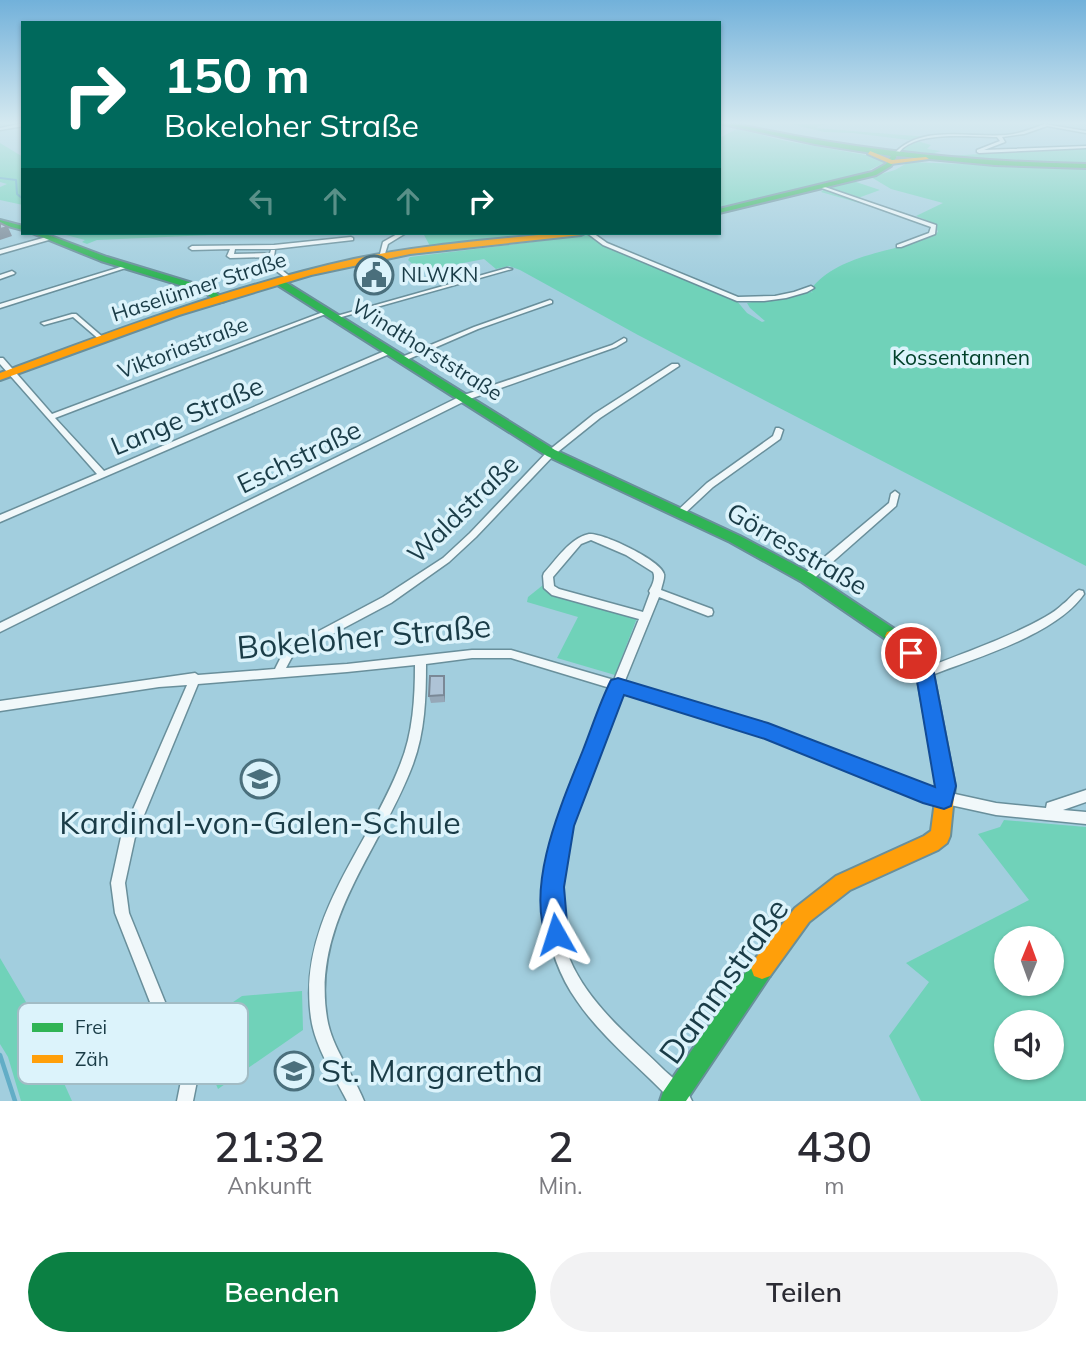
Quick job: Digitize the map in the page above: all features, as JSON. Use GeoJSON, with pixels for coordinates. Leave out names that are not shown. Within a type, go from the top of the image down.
{"type":"FeatureCollection","features":[{"type":"Feature","properties":{"kind":"street"},"geometry":{"type":"LineString","coordinates":[[721,211],[868,175]]}},
{"type":"Feature","properties":{"kind":"street"},"geometry":{"type":"LineString","coordinates":[[821,186],[934,226],[932,234],[899,246]]}},
{"type":"Feature","properties":{"kind":"street"},"geometry":{"type":"LineString","coordinates":[[0,222],[21,227]]}},
{"type":"Feature","properties":{"kind":"street"},"geometry":{"type":"LineString","coordinates":[[0,252],[43,235],[209,291],[220,300]]}},
{"type":"Feature","properties":{"kind":"street"},"geometry":{"type":"LineString","coordinates":[[381,257],[385,243],[399,235]]}},
{"type":"Feature","properties":{"kind":"street","name":"Haselünner Straße"},"geometry":{"type":"LineString","coordinates":[[5,375],[284,280],[381,257],[564,235]]}},
{"type":"Feature","properties":{"kind":"street"},"geometry":{"type":"LineString","coordinates":[[593,235],[605,244],[737,299],[800,293],[811,288]]}},
{"type":"Feature","properties":{"kind":"street"},"geometry":{"type":"LineString","coordinates":[[192,248],[274,247],[351,239]]}},
{"type":"Feature","properties":{"kind":"street"},"geometry":{"type":"LineString","coordinates":[[274,247],[270,264],[284,280]]}},
{"type":"Feature","properties":{"kind":"street"},"geometry":{"type":"LineString","coordinates":[[233,248],[230,256],[272,255]]}},
{"type":"Feature","properties":{"kind":"street"},"geometry":{"type":"LineString","coordinates":[[0,296],[3,304],[129,266]]}},
{"type":"Feature","properties":{"kind":"street","name":"Viktoriastraße"},"geometry":{"type":"LineString","coordinates":[[50,417],[332,315],[509,269]]}},
{"type":"Feature","properties":{"kind":"street"},"geometry":{"type":"LineString","coordinates":[[0,277],[12,273]]}},
{"type":"Feature","properties":{"kind":"street","name":"Windthorststraße"},"geometry":{"type":"LineString","coordinates":[[284,280],[332,315],[551,453]]}},
{"type":"Feature","properties":{"kind":"street","name":"Lange Straße"},"geometry":{"type":"LineString","coordinates":[[0,519],[396,356],[550,302]]}},
{"type":"Feature","properties":{"kind":"street"},"geometry":{"type":"LineString","coordinates":[[44,323],[74,315],[103,340]]}},
{"type":"Feature","properties":{"kind":"street","name":"Eschstraße"},"geometry":{"type":"LineString","coordinates":[[0,628],[464,398],[614,346],[624,340]]}},
{"type":"Feature","properties":{"kind":"street"},"geometry":{"type":"LineString","coordinates":[[0,360],[5,375],[50,417],[102,475]]}},
{"type":"Feature","properties":{"kind":"street","name":"Waldstraße"},"geometry":{"type":"LineString","coordinates":[[278,673],[289,652],[297,646],[387,600],[446,560],[473,536],[551,453],[597,416],[675,366]]}},
{"type":"Feature","properties":{"kind":"street"},"geometry":{"type":"LineString","coordinates":[[680,513],[710,485],[777,437],[779,430]]}},
{"type":"Feature","properties":{"kind":"street","name":"Görresstraße"},"geometry":{"type":"LineString","coordinates":[[551,453],[680,513],[807,579],[893,636],[911,653],[925,673],[946,786],[944,799]]}},
{"type":"Feature","properties":{"kind":"street"},"geometry":{"type":"LineString","coordinates":[[807,579],[893,505],[895,494]]}},
{"type":"Feature","properties":{"kind":"street"},"geometry":{"type":"LineString","coordinates":[[644,616],[556,592],[549,588],[548,576],[578,542],[591,537],[648,562],[658,570],[654,592],[564,826],[552,887],[553,916],[559,951],[574,985],[605,1023],[678,1098]]}},
{"type":"Feature","properties":{"kind":"street"},"geometry":{"type":"LineString","coordinates":[[654,592],[708,612]]}},
{"type":"Feature","properties":{"kind":"street"},"geometry":{"type":"LineString","coordinates":[[925,673],[1042,623],[1072,606],[1079,594]]}},
{"type":"Feature","properties":{"kind":"street","name":"Bokeloher Straße"},"geometry":{"type":"LineString","coordinates":[[0,706],[195,678],[494,653],[511,654],[768,731],[944,799],[1086,818]]}},
{"type":"Feature","properties":{"kind":"street"},"geometry":{"type":"LineString","coordinates":[[356,1101],[325,1041],[320,1021],[316,983],[320,952],[337,901],[407,764],[419,696],[420,661]]}},
{"type":"Feature","properties":{"kind":"street"},"geometry":{"type":"LineString","coordinates":[[157,1003],[126,926],[118,883],[128,837],[195,678]]}},
{"type":"Feature","properties":{"kind":"street"},"geometry":{"type":"LineString","coordinates":[[1053,814],[1052,807],[1086,796]]}},
{"type":"Feature","properties":{"kind":"street","name":"Dammstraße"},"geometry":{"type":"LineString","coordinates":[[678,1098],[802,915],[843,883],[930,843],[940,835],[943,828],[944,799]]}},
{"type":"Feature","properties":{"kind":"green space"},"geometry":{"type":"Polygon","coordinates":[[[0,175],[21,175],[21,205],[0,200],[0,187],[7,184],[0,182],[0,175]]]}},
{"type":"Feature","properties":{"kind":"green space"},"geometry":{"type":"Polygon","coordinates":[[[721,175],[857,175],[721,207],[721,175]]]}},
{"type":"Feature","properties":{"kind":"green space","name":"Kossentannen"},"geometry":{"type":"Polygon","coordinates":[[[1086,175],[1086,566],[638,335],[520,270],[509,266],[496,269],[484,259],[417,272],[414,269],[417,268],[408,260],[410,257],[588,235],[603,244],[736,300],[747,313],[762,322],[765,321],[747,303],[809,291],[813,293],[810,290],[838,267],[938,232],[935,224],[916,216],[943,203],[891,189],[871,177],[1086,175]]]}},
{"type":"Feature","properties":{"kind":"green space"},"geometry":{"type":"Polygon","coordinates":[[[853,181],[880,190],[858,198],[870,206],[821,192],[828,186],[853,181]]]}},
{"type":"Feature","properties":{"kind":"green space"},"geometry":{"type":"Polygon","coordinates":[[[66,235],[211,235],[97,240],[87,244],[82,242],[85,240],[66,235]]]}},
{"type":"Feature","properties":{"kind":"green space"},"geometry":{"type":"Polygon","coordinates":[[[424,235],[529,235],[430,246],[424,235]]]}},
{"type":"Feature","properties":{"kind":"green space"},"geometry":{"type":"Polygon","coordinates":[[[543,585],[557,596],[637,618],[615,675],[557,658],[578,617],[527,602],[528,597],[543,585]]]}},
{"type":"Feature","properties":{"kind":"green space"},"geometry":{"type":"Polygon","coordinates":[[[1004,820],[1086,827],[1086,1101],[921,1101],[889,1036],[929,982],[906,963],[1029,900],[978,834],[1000,827],[1004,820]]]}},
{"type":"Feature","properties":{"kind":"green space"},"geometry":{"type":"Polygon","coordinates":[[[0,958],[27,1003],[18,1003],[18,1084],[64,1084],[72,1101],[21,1101],[8,1057],[0,1044],[0,958]]]}},
{"type":"Feature","properties":{"kind":"green space"},"geometry":{"type":"Polygon","coordinates":[[[302,991],[303,1030],[248,1068],[248,1003],[232,1003],[242,996],[302,991]]]}},
{"type":"Feature","properties":{"kind":"building"},"geometry":{"type":"Polygon","coordinates":[[[430,676],[444,676],[444,695],[429,696],[430,676]]]}},
{"type":"Feature","properties":{"kind":"waterway"},"geometry":{"type":"LineString","coordinates":[[0,178],[16,180],[17,194],[21,197]]}},
{"type":"Feature","properties":{"kind":"waterway"},"geometry":{"type":"LineString","coordinates":[[0,1055],[15,1101]]}},
{"type":"Feature","properties":{"kind":"traffic: fast"},"geometry":{"type":"LineString","coordinates":[[721,211],[868,175]]}},
{"type":"Feature","properties":{"kind":"traffic: fast"},"geometry":{"type":"LineString","coordinates":[[0,222],[21,227]]}},
{"type":"Feature","properties":{"kind":"traffic: fast"},"geometry":{"type":"LineString","coordinates":[[41,235],[104,259],[209,291],[220,301]]}},
{"type":"Feature","properties":{"kind":"traffic: fast"},"geometry":{"type":"LineString","coordinates":[[279,282],[551,453],[735,539],[807,578],[893,636]]}},
{"type":"Feature","properties":{"kind":"traffic: fast"},"geometry":{"type":"LineString","coordinates":[[672,1101],[762,968]]}},
{"type":"Feature","properties":{"kind":"traffic: slow"},"geometry":{"type":"LineString","coordinates":[[0,377],[219,298],[309,273],[410,252],[560,235]]}},
{"type":"Feature","properties":{"kind":"traffic: slow"},"geometry":{"type":"LineString","coordinates":[[762,968],[802,915],[843,883],[931,843],[940,836],[946,786],[925,673],[911,653],[893,636]]}},
{"type":"Feature","properties":{"kind":"place","name":"NLWKN"},"geometry":{"type":"Point","coordinates":[374,275]}},
{"type":"Feature","properties":{"kind":"place","name":"Kardinal-von-Galen-Schule"},"geometry":{"type":"Point","coordinates":[260,779]}},
{"type":"Feature","properties":{"kind":"place","name":"St. Margaretha"},"geometry":{"type":"Point","coordinates":[294,1071]}},
{"type":"Feature","properties":{"kind":"route"},"geometry":{"type":"LineString","coordinates":[[556,934],[552,887],[564,826],[618,685],[768,731],[944,799],[946,786],[925,673],[911,653]]}}]}
